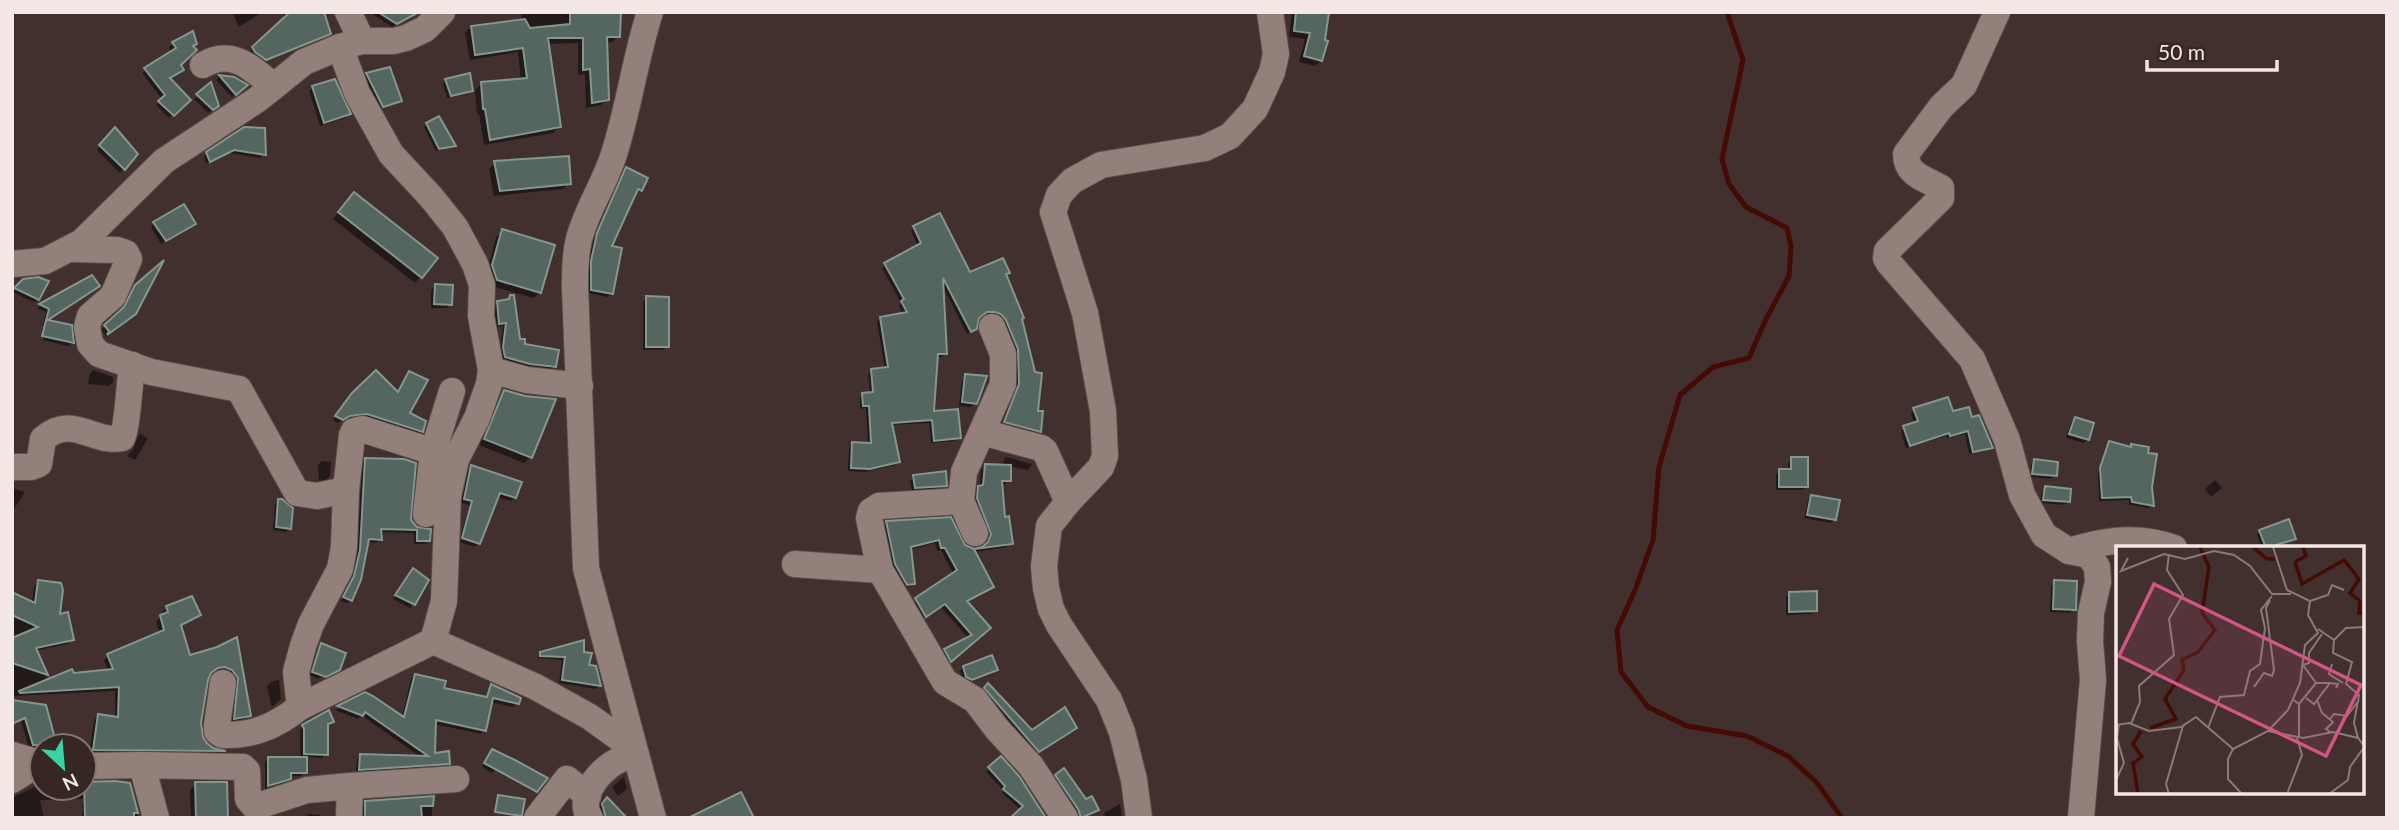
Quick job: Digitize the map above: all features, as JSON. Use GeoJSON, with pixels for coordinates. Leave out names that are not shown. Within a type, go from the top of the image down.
{"type":"FeatureCollection","features":[{"type":"Feature","properties":{"kind":"street"},"geometry":{"type":"LineString","coordinates":[[355,28],[394,41],[425,29],[442,12]]}},
{"type":"Feature","properties":{"kind":"street"},"geometry":{"type":"LineString","coordinates":[[650,12],[615,153],[579,240],[575,261],[575,287],[586,568],[653,818]]}},
{"type":"Feature","properties":{"kind":"street"},"geometry":{"type":"LineString","coordinates":[[1139,818],[1134,780],[1122,732],[1109,700],[1059,625],[1051,609],[1046,588],[1044,566],[1049,526],[1101,467],[1105,456],[1103,411],[1085,313],[1054,212],[1057,201],[1072,181],[1101,165],[1205,148],[1230,136],[1255,109],[1272,72],[1276,54],[1270,12]]}},
{"type":"Feature","properties":{"kind":"street"},"geometry":{"type":"LineString","coordinates":[[1997,12],[1964,85],[1941,107],[1906,154],[1908,165],[1917,176],[1941,188],[1941,198],[1887,251],[1886,258],[1972,359],[2004,432],[2022,495],[2044,535],[2069,551],[2093,558],[2098,574],[2091,613],[2093,680],[2081,818]]}},
{"type":"Feature","properties":{"kind":"street"},"geometry":{"type":"LineString","coordinates":[[12,264],[45,261],[72,249],[97,229],[164,161],[258,99],[304,62],[355,28]]}},
{"type":"Feature","properties":{"kind":"street"},"geometry":{"type":"LineString","coordinates":[[355,28],[357,93],[391,154],[455,226],[475,264],[482,285],[481,316],[491,370],[489,384],[477,418],[445,455],[426,514]]}},
{"type":"Feature","properties":{"kind":"street"},"geometry":{"type":"LineString","coordinates":[[203,65],[216,59],[230,58],[255,70],[273,86]]}},
{"type":"Feature","properties":{"kind":"street"},"geometry":{"type":"LineString","coordinates":[[72,249],[117,250],[126,253],[129,259],[113,296],[90,316],[87,335],[90,344],[99,354],[151,372],[239,389],[297,493],[317,495],[346,490]]}},
{"type":"Feature","properties":{"kind":"street"},"geometry":{"type":"LineString","coordinates":[[975,533],[961,501],[964,472],[1003,384],[1003,354],[992,327]]}},
{"type":"Feature","properties":{"kind":"street"},"geometry":{"type":"LineString","coordinates":[[12,467],[39,464],[43,439],[60,429],[76,428],[114,439],[122,438],[132,365]]}},
{"type":"Feature","properties":{"kind":"street"},"geometry":{"type":"LineString","coordinates":[[491,370],[527,380],[580,386]]}},
{"type":"Feature","properties":{"kind":"street"},"geometry":{"type":"LineString","coordinates":[[223,683],[217,731],[222,735],[235,735],[258,731],[280,723],[300,707],[433,641],[444,601],[448,496],[445,455],[452,391]]}},
{"type":"Feature","properties":{"kind":"street"},"geometry":{"type":"LineString","coordinates":[[300,707],[296,672],[311,624],[340,569],[352,435],[356,430],[362,429],[445,455]]}},
{"type":"Feature","properties":{"kind":"street"},"geometry":{"type":"LineString","coordinates":[[982,432],[1045,451],[1068,502]]}},
{"type":"Feature","properties":{"kind":"street"},"geometry":{"type":"LineString","coordinates":[[961,501],[879,506],[873,509],[869,518],[880,570],[945,682],[975,700],[1031,766],[1065,818]]}},
{"type":"Feature","properties":{"kind":"street"},"geometry":{"type":"LineString","coordinates":[[2069,551],[2107,529],[2167,546]]}},
{"type":"Feature","properties":{"kind":"street"},"geometry":{"type":"LineString","coordinates":[[795,564],[880,570]]}},
{"type":"Feature","properties":{"kind":"street"},"geometry":{"type":"LineString","coordinates":[[433,641],[536,687],[590,717],[634,751]]}},
{"type":"Feature","properties":{"kind":"street"},"geometry":{"type":"LineString","coordinates":[[589,807],[595,780],[608,766],[634,751]]}},
{"type":"Feature","properties":{"kind":"street"},"geometry":{"type":"LineString","coordinates":[[142,765],[156,818]]}},
{"type":"Feature","properties":{"kind":"street"},"geometry":{"type":"LineString","coordinates":[[98,766],[243,767],[247,771],[248,799],[255,807],[307,790],[456,779]]}},
{"type":"Feature","properties":{"kind":"street"},"geometry":{"type":"LineString","coordinates":[[12,780],[28,771]]}},
{"type":"Feature","properties":{"kind":"street"},"geometry":{"type":"LineString","coordinates":[[537,818],[567,779],[589,807]]}},
{"type":"Feature","properties":{"kind":"street"},"geometry":{"type":"LineString","coordinates":[[349,818],[350,786]]}},
{"type":"Feature","properties":{"kind":"building"},"geometry":{"type":"Polygon","coordinates":[[[290,12],[324,12],[331,34],[266,60],[252,47],[290,12]]]}},
{"type":"Feature","properties":{"kind":"building"},"geometry":{"type":"Polygon","coordinates":[[[378,12],[419,12],[397,24],[378,12]]]}},
{"type":"Feature","properties":{"kind":"building"},"geometry":{"type":"Polygon","coordinates":[[[570,12],[621,12],[620,37],[607,37],[609,100],[592,103],[590,69],[583,70],[583,38],[548,38],[561,127],[490,140],[483,109],[481,82],[527,78],[523,48],[475,55],[471,26],[525,19],[530,28],[570,24],[570,12]]]}},
{"type":"Feature","properties":{"kind":"building"},"geometry":{"type":"Polygon","coordinates":[[[1296,12],[1329,12],[1325,40],[1328,41],[1322,61],[1304,56],[1310,33],[1294,31],[1296,12]]]}},
{"type":"Feature","properties":{"kind":"building"},"geometry":{"type":"Polygon","coordinates":[[[193,31],[197,44],[193,46],[197,50],[181,65],[184,70],[170,78],[191,100],[174,116],[158,101],[165,95],[144,68],[176,48],[172,42],[193,31]]]}},
{"type":"Feature","properties":{"kind":"building"},"geometry":{"type":"Polygon","coordinates":[[[390,67],[402,101],[383,107],[366,73],[390,67]]]}},
{"type":"Feature","properties":{"kind":"building"},"geometry":{"type":"Polygon","coordinates":[[[470,73],[473,91],[451,96],[445,79],[470,73]]]}},
{"type":"Feature","properties":{"kind":"building"},"geometry":{"type":"Polygon","coordinates":[[[219,75],[234,77],[248,85],[236,95],[219,75]]]}},
{"type":"Feature","properties":{"kind":"building"},"geometry":{"type":"Polygon","coordinates":[[[335,79],[351,114],[324,123],[312,86],[335,79]]]}},
{"type":"Feature","properties":{"kind":"building"},"geometry":{"type":"Polygon","coordinates":[[[211,82],[219,106],[213,110],[196,94],[211,82]]]}},
{"type":"Feature","properties":{"kind":"building"},"geometry":{"type":"Polygon","coordinates":[[[439,116],[456,146],[439,149],[426,123],[439,116]]]}},
{"type":"Feature","properties":{"kind":"building"},"geometry":{"type":"Polygon","coordinates":[[[115,127],[138,154],[125,170],[99,145],[115,127]]]}},
{"type":"Feature","properties":{"kind":"building"},"geometry":{"type":"Polygon","coordinates":[[[244,127],[265,128],[266,155],[234,150],[210,162],[206,152],[244,127]]]}},
{"type":"Feature","properties":{"kind":"building"},"geometry":{"type":"Polygon","coordinates":[[[569,156],[571,184],[500,191],[494,161],[569,156]]]}},
{"type":"Feature","properties":{"kind":"building"},"geometry":{"type":"Polygon","coordinates":[[[626,167],[648,178],[642,191],[638,189],[612,246],[622,248],[613,294],[591,290],[591,261],[597,233],[626,167]]]}},
{"type":"Feature","properties":{"kind":"building"},"geometry":{"type":"Polygon","coordinates":[[[354,192],[438,258],[422,278],[338,212],[354,192]]]}},
{"type":"Feature","properties":{"kind":"building"},"geometry":{"type":"Polygon","coordinates":[[[184,204],[196,224],[166,241],[153,222],[184,204]]]}},
{"type":"Feature","properties":{"kind":"building"},"geometry":{"type":"Polygon","coordinates":[[[940,213],[970,272],[1003,258],[1010,273],[1006,274],[1024,318],[1022,319],[1035,372],[1042,373],[1038,411],[1043,411],[1041,432],[1004,422],[1019,384],[1018,349],[1006,320],[1001,314],[987,312],[979,318],[977,329],[971,332],[943,278],[947,354],[938,354],[934,411],[958,409],[961,438],[934,441],[932,420],[892,423],[900,462],[870,469],[851,468],[852,442],[871,443],[869,406],[863,406],[862,393],[873,392],[871,369],[888,367],[880,317],[907,312],[901,301],[904,299],[884,263],[921,243],[913,226],[940,213]]]}},
{"type":"Feature","properties":{"kind":"building"},"geometry":{"type":"Polygon","coordinates":[[[502,229],[555,245],[541,293],[497,280],[492,265],[502,229]]]}},
{"type":"Feature","properties":{"kind":"building"},"geometry":{"type":"Polygon","coordinates":[[[164,260],[136,314],[107,335],[109,331],[104,325],[124,307],[135,285],[164,260]]]}},
{"type":"Feature","properties":{"kind":"building"},"geometry":{"type":"Polygon","coordinates":[[[92,275],[100,286],[48,320],[72,325],[74,343],[42,336],[49,309],[39,304],[92,275]]]}},
{"type":"Feature","properties":{"kind":"building"},"geometry":{"type":"Polygon","coordinates":[[[38,277],[49,281],[39,300],[14,288],[23,279],[38,277]]]}},
{"type":"Feature","properties":{"kind":"building"},"geometry":{"type":"Polygon","coordinates":[[[435,284],[453,285],[452,305],[434,304],[435,284]]]}},
{"type":"Feature","properties":{"kind":"building"},"geometry":{"type":"Polygon","coordinates":[[[510,295],[514,295],[520,339],[525,339],[525,344],[559,350],[556,367],[505,357],[503,347],[506,323],[499,324],[497,301],[509,299],[510,295]]]}},
{"type":"Feature","properties":{"kind":"building"},"geometry":{"type":"Polygon","coordinates":[[[646,296],[669,297],[669,347],[646,347],[646,296]]]}},
{"type":"Feature","properties":{"kind":"building"},"geometry":{"type":"Polygon","coordinates":[[[376,370],[398,392],[409,371],[428,380],[410,413],[426,421],[423,432],[367,414],[350,416],[343,420],[335,416],[352,393],[376,370]]]}},
{"type":"Feature","properties":{"kind":"building"},"geometry":{"type":"Polygon","coordinates":[[[965,374],[987,376],[977,404],[962,402],[965,374]]]}},
{"type":"Feature","properties":{"kind":"building"},"geometry":{"type":"Polygon","coordinates":[[[504,390],[525,396],[556,399],[532,458],[484,439],[504,390]]]}},
{"type":"Feature","properties":{"kind":"building"},"geometry":{"type":"Polygon","coordinates":[[[1948,397],[1953,411],[1969,407],[1972,417],[1979,415],[1993,448],[1973,452],[1968,431],[1950,436],[1949,433],[1910,446],[1903,426],[1918,421],[1913,408],[1948,397]]]}},
{"type":"Feature","properties":{"kind":"building"},"geometry":{"type":"Polygon","coordinates":[[[2075,417],[2094,423],[2089,440],[2069,434],[2075,417]]]}},
{"type":"Feature","properties":{"kind":"building"},"geometry":{"type":"Polygon","coordinates":[[[2109,441],[2131,447],[2131,444],[2149,447],[2148,453],[2157,454],[2152,487],[2154,506],[2132,502],[2131,497],[2102,498],[2100,468],[2109,441]]]}},
{"type":"Feature","properties":{"kind":"building"},"geometry":{"type":"Polygon","coordinates":[[[1791,457],[1808,457],[1808,487],[1779,487],[1779,469],[1791,469],[1791,457]]]}},
{"type":"Feature","properties":{"kind":"building"},"geometry":{"type":"Polygon","coordinates":[[[365,458],[404,459],[416,463],[411,520],[417,527],[431,529],[430,541],[417,541],[417,530],[381,529],[382,540],[369,539],[361,580],[352,601],[343,597],[354,576],[360,550],[365,458]]]}},
{"type":"Feature","properties":{"kind":"building"},"geometry":{"type":"Polygon","coordinates":[[[2034,459],[2058,462],[2057,476],[2032,474],[2034,459]]]}},
{"type":"Feature","properties":{"kind":"building"},"geometry":{"type":"Polygon","coordinates":[[[985,464],[1011,465],[1011,481],[1002,481],[1005,517],[1009,516],[1013,544],[974,549],[988,542],[991,534],[977,498],[978,486],[983,485],[985,464]]]}},
{"type":"Feature","properties":{"kind":"building"},"geometry":{"type":"Polygon","coordinates":[[[471,465],[522,482],[516,498],[500,493],[480,544],[462,538],[472,501],[464,499],[471,465]]]}},
{"type":"Feature","properties":{"kind":"building"},"geometry":{"type":"Polygon","coordinates":[[[946,471],[947,486],[915,488],[913,475],[946,471]]]}},
{"type":"Feature","properties":{"kind":"building"},"geometry":{"type":"Polygon","coordinates":[[[2045,486],[2071,489],[2070,502],[2043,500],[2045,486]]]}},
{"type":"Feature","properties":{"kind":"building"},"geometry":{"type":"Polygon","coordinates":[[[1811,495],[1840,500],[1836,520],[1807,515],[1811,495]]]}},
{"type":"Feature","properties":{"kind":"building"},"geometry":{"type":"Polygon","coordinates":[[[278,499],[293,508],[291,529],[276,527],[278,499]]]}},
{"type":"Feature","properties":{"kind":"building"},"geometry":{"type":"Polygon","coordinates":[[[951,517],[965,545],[974,549],[994,587],[967,601],[991,628],[951,662],[944,649],[972,635],[945,604],[926,617],[915,598],[957,570],[945,548],[941,548],[939,540],[911,547],[915,584],[907,585],[895,564],[886,521],[951,517]]]}},
{"type":"Feature","properties":{"kind":"building"},"geometry":{"type":"Polygon","coordinates":[[[2289,519],[2296,539],[2265,546],[2259,530],[2289,519]]]}},
{"type":"Feature","properties":{"kind":"building"},"geometry":{"type":"Polygon","coordinates":[[[413,568],[429,580],[415,605],[395,595],[413,568]]]}},
{"type":"Feature","properties":{"kind":"building"},"geometry":{"type":"Polygon","coordinates":[[[38,580],[61,583],[63,590],[60,614],[68,612],[74,640],[36,648],[48,675],[12,663],[12,638],[38,627],[12,615],[12,592],[35,603],[38,580]]]}},
{"type":"Feature","properties":{"kind":"building"},"geometry":{"type":"Polygon","coordinates":[[[2054,580],[2077,581],[2076,610],[2053,609],[2054,580]]]}},
{"type":"Feature","properties":{"kind":"building"},"geometry":{"type":"Polygon","coordinates":[[[1817,591],[1817,611],[1789,612],[1789,592],[1817,591]]]}},
{"type":"Feature","properties":{"kind":"building"},"geometry":{"type":"Polygon","coordinates":[[[192,596],[201,615],[181,625],[190,655],[217,647],[237,637],[251,716],[234,719],[238,678],[232,670],[225,667],[211,673],[208,680],[201,723],[203,737],[207,743],[213,748],[226,751],[98,750],[98,732],[96,732],[98,714],[118,717],[119,687],[20,693],[19,691],[72,669],[74,673],[113,669],[107,654],[164,630],[160,615],[168,612],[166,606],[192,596]]]}},
{"type":"Feature","properties":{"kind":"building"},"geometry":{"type":"Polygon","coordinates":[[[584,640],[584,652],[592,653],[589,665],[596,666],[601,686],[562,680],[565,657],[540,656],[540,652],[584,640]]]}},
{"type":"Feature","properties":{"kind":"building"},"geometry":{"type":"Polygon","coordinates":[[[321,643],[346,653],[340,670],[326,677],[312,672],[321,643]]]}},
{"type":"Feature","properties":{"kind":"building"},"geometry":{"type":"Polygon","coordinates":[[[992,655],[998,670],[972,680],[966,677],[963,666],[992,655]]]}},
{"type":"Feature","properties":{"kind":"building"},"geometry":{"type":"Polygon","coordinates":[[[415,674],[446,681],[444,688],[487,697],[491,684],[521,698],[519,704],[493,698],[486,731],[436,720],[435,753],[449,751],[450,764],[359,770],[360,754],[428,756],[365,712],[363,716],[337,706],[365,692],[404,717],[415,674]]]}},
{"type":"Feature","properties":{"kind":"building"},"geometry":{"type":"Polygon","coordinates":[[[988,683],[1032,730],[1065,707],[1077,728],[1039,752],[984,688],[988,683]]]}},
{"type":"Feature","properties":{"kind":"building"},"geometry":{"type":"Polygon","coordinates":[[[12,700],[46,705],[53,732],[29,732],[25,718],[12,724],[12,700]]]}},
{"type":"Feature","properties":{"kind":"building"},"geometry":{"type":"Polygon","coordinates":[[[329,710],[334,722],[328,724],[328,755],[304,754],[302,725],[329,710]]]}},
{"type":"Feature","properties":{"kind":"building"},"geometry":{"type":"Polygon","coordinates":[[[492,749],[548,778],[537,792],[484,763],[492,749]]]}},
{"type":"Feature","properties":{"kind":"building"},"geometry":{"type":"Polygon","coordinates":[[[1001,756],[1019,776],[1046,818],[1010,818],[1023,806],[1003,789],[1005,786],[988,767],[1001,756]]]}},
{"type":"Feature","properties":{"kind":"building"},"geometry":{"type":"Polygon","coordinates":[[[268,757],[307,757],[307,773],[291,773],[291,779],[268,786],[268,757]]]}},
{"type":"Feature","properties":{"kind":"building"},"geometry":{"type":"Polygon","coordinates":[[[1064,768],[1086,799],[1092,796],[1099,810],[1081,818],[1055,775],[1064,768]]]}},
{"type":"Feature","properties":{"kind":"building"},"geometry":{"type":"Polygon","coordinates":[[[98,782],[130,783],[138,813],[134,813],[134,818],[85,818],[85,802],[98,802],[98,782]]]}},
{"type":"Feature","properties":{"kind":"building"},"geometry":{"type":"Polygon","coordinates":[[[195,782],[227,782],[228,818],[196,818],[195,782]]]}},
{"type":"Feature","properties":{"kind":"building"},"geometry":{"type":"Polygon","coordinates":[[[741,792],[754,818],[688,818],[741,792]]]}},
{"type":"Feature","properties":{"kind":"building"},"geometry":{"type":"Polygon","coordinates":[[[498,795],[525,799],[522,816],[495,812],[498,795]]]}},
{"type":"Feature","properties":{"kind":"building"},"geometry":{"type":"Polygon","coordinates":[[[434,796],[433,806],[421,806],[422,818],[365,818],[365,801],[434,796]]]}},
{"type":"Feature","properties":{"kind":"building"},"geometry":{"type":"Polygon","coordinates":[[[607,797],[627,818],[606,818],[602,804],[607,797]]]}},
{"type":"Feature","properties":{"kind":"waterway"},"geometry":{"type":"LineString","coordinates":[[1727,12],[1743,60],[1722,159],[1729,184],[1746,207],[1787,228],[1791,246],[1789,276],[1749,358],[1713,367],[1680,395],[1659,467],[1653,540],[1617,630],[1621,672],[1648,707],[1687,726],[1747,736],[1788,756],[1817,783],[1842,818]]}}]}
